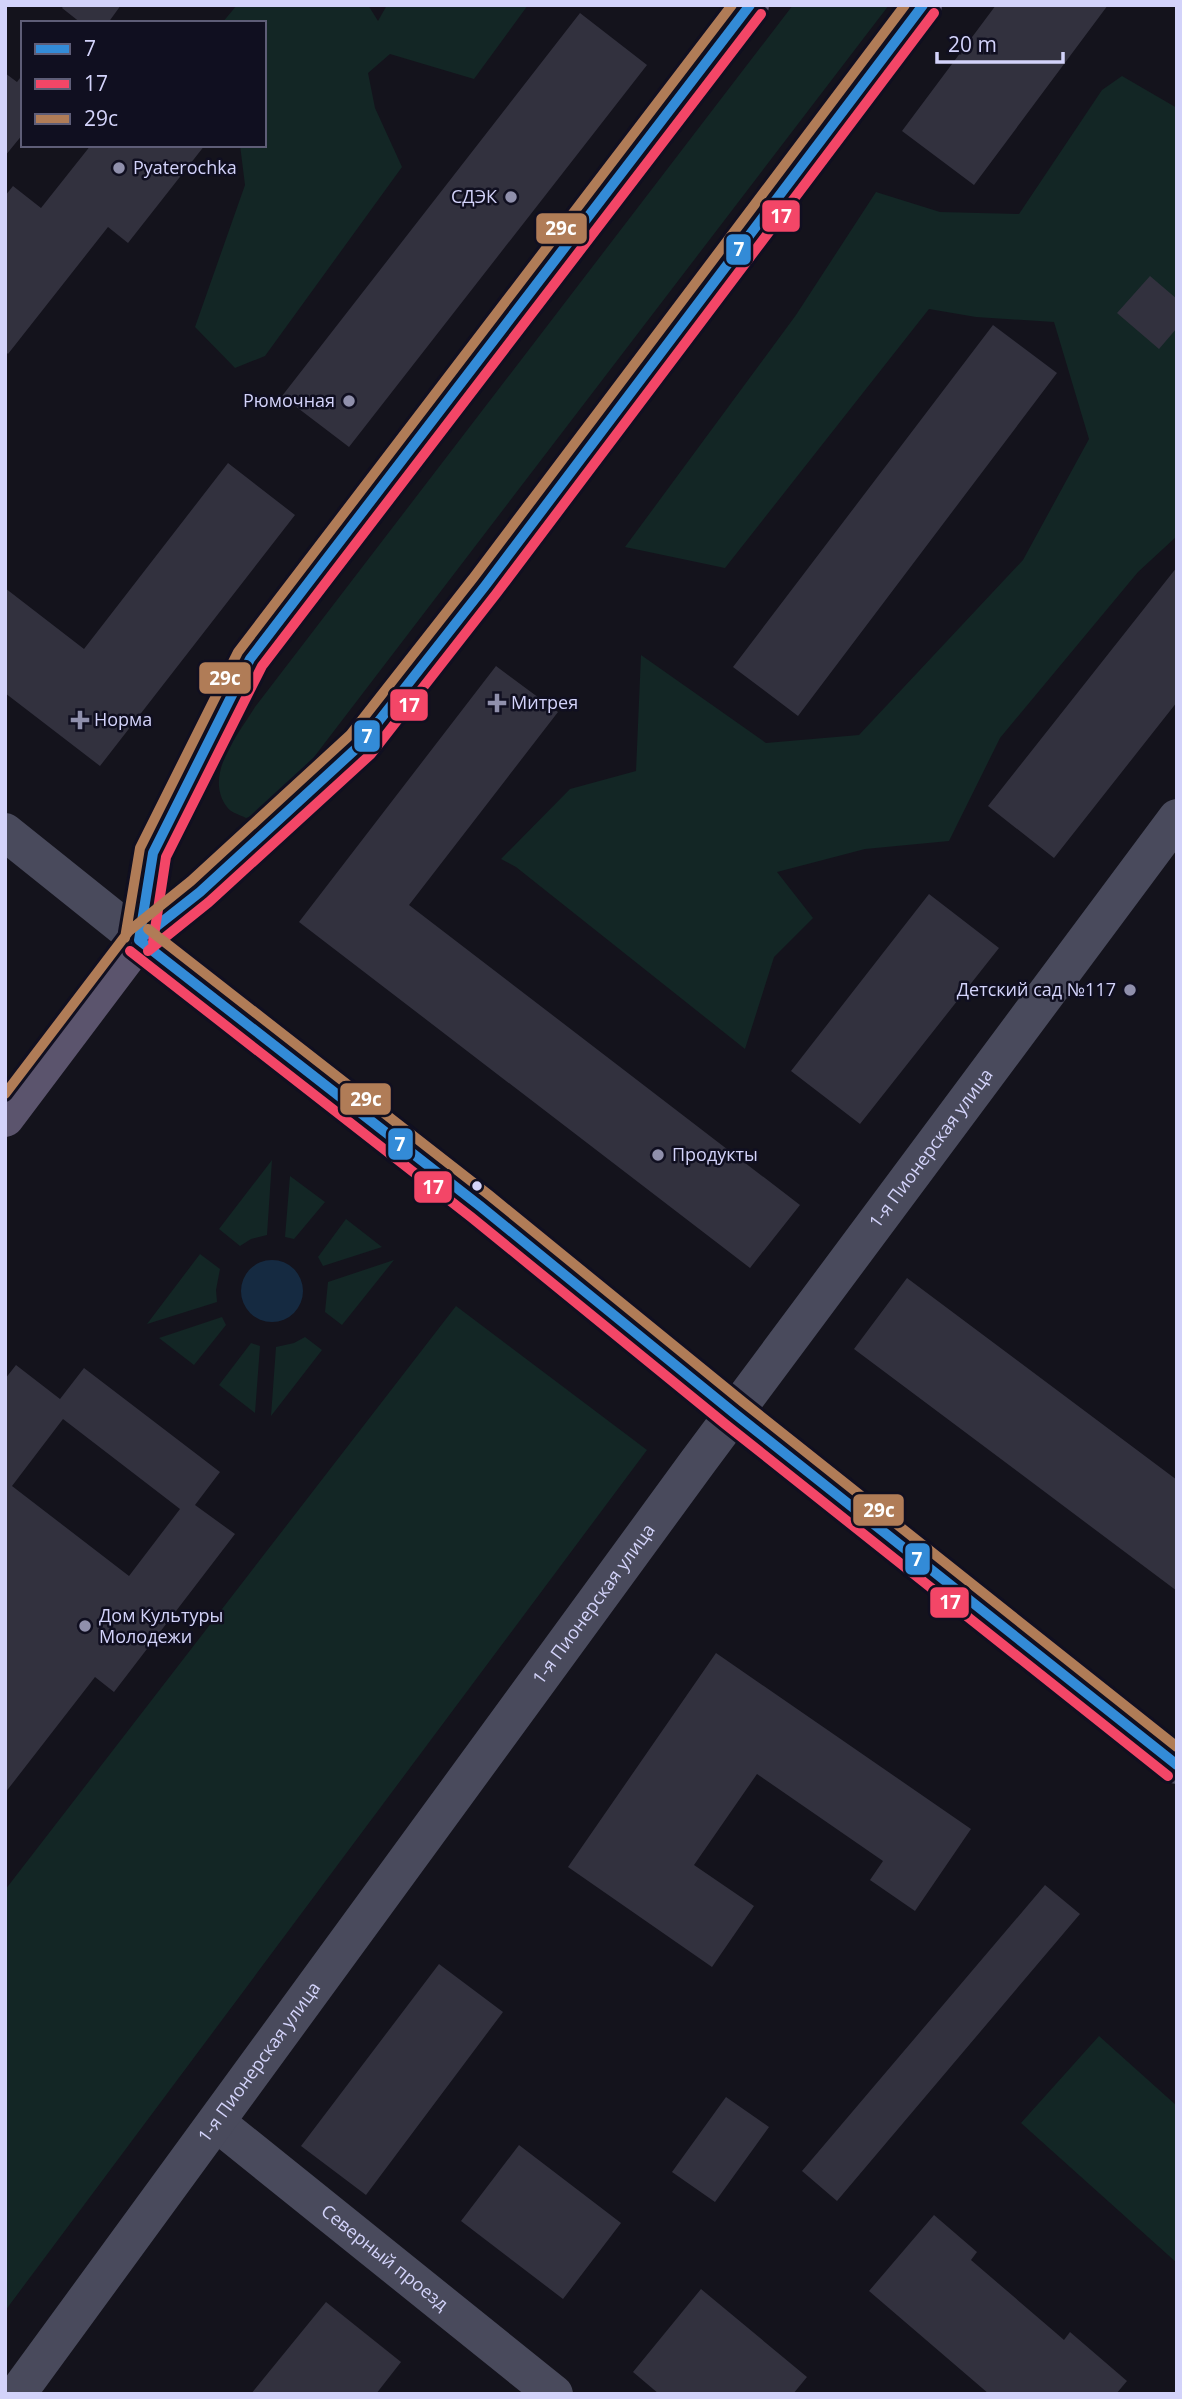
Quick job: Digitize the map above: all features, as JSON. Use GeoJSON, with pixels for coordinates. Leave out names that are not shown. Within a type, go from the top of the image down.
{"type":"FeatureCollection","features":[{"type":"Feature","properties":{"kind":"main road"},"geometry":{"type":"LineString","coordinates":[[139,940],[153,853],[250,659],[750,5]]}},
{"type":"Feature","properties":{"kind":"main road"},"geometry":{"type":"LineString","coordinates":[[5,1118],[139,940],[200,892],[360,744],[485,586],[923,5]]}},
{"type":"Feature","properties":{"kind":"street","name":"1-я Пионерская улица"},"geometry":{"type":"LineString","coordinates":[[17,2394],[734,1413],[1177,818]]}},
{"type":"Feature","properties":{"kind":"street"},"geometry":{"type":"LineString","coordinates":[[5,832],[480,1206],[734,1413],[1177,1765]]}},
{"type":"Feature","properties":{"kind":"street","name":"Северный проезд"},"geometry":{"type":"LineString","coordinates":[[217,2123],[554,2394]]}},
{"type":"Feature","properties":{"kind":"green space"},"geometry":{"type":"Polygon","coordinates":[[[237,5],[368,5],[378,21],[387,5],[528,5],[474,79],[390,54],[368,73],[375,108],[402,167],[265,356],[235,368],[195,327],[245,185],[240,147],[266,147],[266,21],[224,21],[237,5]]]}},
{"type":"Feature","properties":{"kind":"green space"},"geometry":{"type":"Polygon","coordinates":[[[793,5],[889,5],[311,761],[268,811],[246,818],[230,810],[221,795],[221,769],[232,743],[255,707],[793,5]]]}},
{"type":"Feature","properties":{"kind":"green space"},"geometry":{"type":"Polygon","coordinates":[[[1122,76],[1177,108],[1177,536],[1138,572],[1000,738],[949,841],[865,849],[777,872],[813,918],[774,957],[745,1049],[516,867],[501,859],[570,789],[636,771],[641,655],[766,743],[859,735],[1023,560],[1089,439],[1054,322],[976,317],[929,309],[725,568],[625,547],[796,315],[876,192],[940,212],[1019,214],[1102,90],[1122,76]]]}},
{"type":"Feature","properties":{"kind":"green space"},"geometry":{"type":"Polygon","coordinates":[[[272,1160],[267,1235],[251,1239],[240,1246],[219,1229],[272,1160]]]}},
{"type":"Feature","properties":{"kind":"green space"},"geometry":{"type":"Polygon","coordinates":[[[290,1176],[325,1202],[294,1239],[285,1237],[290,1176]]]}},
{"type":"Feature","properties":{"kind":"green space"},"geometry":{"type":"Polygon","coordinates":[[[346,1219],[382,1247],[323,1266],[318,1257],[346,1219]]]}},
{"type":"Feature","properties":{"kind":"green space"},"geometry":{"type":"Polygon","coordinates":[[[200,1254],[220,1269],[217,1302],[147,1324],[200,1254]]]}},
{"type":"Feature","properties":{"kind":"green space"},"geometry":{"type":"Polygon","coordinates":[[[394,1260],[342,1325],[325,1312],[328,1282],[394,1260]]]}},
{"type":"Feature","properties":{"kind":"green space"},"geometry":{"type":"Polygon","coordinates":[[[456,1306],[647,1450],[5,2311],[5,1890],[456,1306]]]}},
{"type":"Feature","properties":{"kind":"green space"},"geometry":{"type":"Polygon","coordinates":[[[222,1317],[226,1325],[194,1365],[159,1338],[222,1317]]]}},
{"type":"Feature","properties":{"kind":"green space"},"geometry":{"type":"Polygon","coordinates":[[[305,1337],[322,1350],[271,1416],[276,1347],[305,1337]]]}},
{"type":"Feature","properties":{"kind":"green space"},"geometry":{"type":"Polygon","coordinates":[[[251,1343],[260,1346],[255,1413],[219,1385],[251,1343]]]}},
{"type":"Feature","properties":{"kind":"green space"},"geometry":{"type":"Polygon","coordinates":[[[1099,2036],[1177,2106],[1177,2263],[1021,2123],[1099,2036]]]}},
{"type":"Feature","properties":{"kind":"water"},"geometry":{"type":"Polygon","coordinates":[[[272,1260],[284,1262],[294,1269],[301,1279],[301,1303],[294,1313],[284,1320],[272,1322],[260,1320],[250,1313],[243,1303],[241,1291],[243,1279],[250,1269],[260,1262],[272,1260]]]}},
{"type":"Feature","properties":{"kind":"building"},"geometry":{"type":"Polygon","coordinates":[[[64,5],[121,5],[109,21],[78,21],[62,8],[64,5]]]}},
{"type":"Feature","properties":{"kind":"building"},"geometry":{"type":"Polygon","coordinates":[[[996,5],[1108,5],[974,185],[902,131],[996,5]]]}},
{"type":"Feature","properties":{"kind":"building"},"geometry":{"type":"Polygon","coordinates":[[[580,13],[647,65],[349,447],[282,396],[580,13]]]}},
{"type":"Feature","properties":{"kind":"building"},"geometry":{"type":"Polygon","coordinates":[[[5,73],[17,82],[21,77],[21,136],[5,156],[5,73]]]}},
{"type":"Feature","properties":{"kind":"building"},"geometry":{"type":"Polygon","coordinates":[[[89,147],[203,147],[128,243],[108,227],[8,354],[5,351],[5,196],[13,186],[41,208],[89,147]]]}},
{"type":"Feature","properties":{"kind":"building"},"geometry":{"type":"Polygon","coordinates":[[[1150,276],[1177,299],[1177,328],[1159,349],[1117,313],[1150,276]]]}},
{"type":"Feature","properties":{"kind":"building"},"geometry":{"type":"Polygon","coordinates":[[[993,325],[1057,373],[798,716],[733,667],[993,325]]]}},
{"type":"Feature","properties":{"kind":"building"},"geometry":{"type":"Polygon","coordinates":[[[228,463],[295,515],[100,766],[5,693],[5,588],[84,649],[228,463]]]}},
{"type":"Feature","properties":{"kind":"building"},"geometry":{"type":"Polygon","coordinates":[[[1177,567],[1177,702],[1054,858],[988,806],[1177,567]]]}},
{"type":"Feature","properties":{"kind":"building"},"geometry":{"type":"Polygon","coordinates":[[[496,666],[558,712],[409,905],[800,1205],[750,1268],[299,922],[496,666]]]}},
{"type":"Feature","properties":{"kind":"building"},"geometry":{"type":"Polygon","coordinates":[[[929,894],[999,948],[860,1124],[791,1071],[929,894]]]}},
{"type":"Feature","properties":{"kind":"building"},"geometry":{"type":"Polygon","coordinates":[[[907,1278],[1177,1480],[1177,1591],[854,1349],[907,1278]]]}},
{"type":"Feature","properties":{"kind":"building","name":"Дом Культуры Молодежи"},"geometry":{"type":"Polygon","coordinates":[[[16,1365],[60,1399],[84,1368],[220,1472],[195,1505],[235,1534],[114,1692],[95,1677],[5,1793],[5,1379],[16,1365]],[[63,1419],[12,1486],[129,1576],[180,1509],[63,1419]]]}},
{"type":"Feature","properties":{"kind":"building"},"geometry":{"type":"Polygon","coordinates":[[[716,1653],[971,1829],[915,1911],[870,1880],[883,1861],[757,1774],[694,1865],[754,1906],[712,1967],[568,1867],[716,1653]]]}},
{"type":"Feature","properties":{"kind":"building"},"geometry":{"type":"Polygon","coordinates":[[[1045,1885],[1080,1914],[837,2201],[802,2171],[1045,1885]]]}},
{"type":"Feature","properties":{"kind":"building"},"geometry":{"type":"Polygon","coordinates":[[[439,1964],[503,2012],[366,2195],[301,2146],[439,1964]]]}},
{"type":"Feature","properties":{"kind":"building"},"geometry":{"type":"Polygon","coordinates":[[[726,2097],[769,2127],[715,2202],[672,2172],[726,2097]]]}},
{"type":"Feature","properties":{"kind":"building"},"geometry":{"type":"Polygon","coordinates":[[[519,2145],[621,2223],[563,2299],[461,2221],[519,2145]]]}},
{"type":"Feature","properties":{"kind":"building"},"geometry":{"type":"Polygon","coordinates":[[[934,2215],[977,2252],[971,2260],[1064,2340],[1070,2332],[1127,2381],[1116,2394],[989,2394],[869,2291],[934,2215]]]}},
{"type":"Feature","properties":{"kind":"building"},"geometry":{"type":"Polygon","coordinates":[[[701,2289],[807,2377],[793,2394],[659,2394],[633,2372],[701,2289]]]}},
{"type":"Feature","properties":{"kind":"building"},"geometry":{"type":"Polygon","coordinates":[[[326,2302],[401,2362],[376,2394],[251,2394],[326,2302]]]}},
{"type":"Feature","properties":{"kind":"transit line","name":"29с"},"geometry":{"type":"LineString","coordinates":[[125,938],[140,848],[238,652],[732,5]]}},
{"type":"Feature","properties":{"kind":"transit line","name":"7"},"geometry":{"type":"LineString","coordinates":[[139,940],[153,853],[250,659],[750,5]]}},
{"type":"Feature","properties":{"kind":"transit line","name":"29с"},"geometry":{"type":"LineString","coordinates":[[5,1094],[129,931],[191,881],[350,735],[474,577],[905,5]]}},
{"type":"Feature","properties":{"kind":"transit line","name":"7"},"geometry":{"type":"LineString","coordinates":[[139,940],[200,892],[360,745],[485,586],[923,5]]}},
{"type":"Feature","properties":{"kind":"transit line","name":"17"},"geometry":{"type":"LineString","coordinates":[[148,951],[209,902],[371,754],[496,594],[934,13]]}},
{"type":"Feature","properties":{"kind":"transit line","name":"17"},"geometry":{"type":"LineString","coordinates":[[153,942],[166,857],[262,666],[761,14]]}},
{"type":"Feature","properties":{"kind":"transit line","name":"29с"},"geometry":{"type":"LineString","coordinates":[[148,929],[489,1195],[743,1402],[1177,1747]]}},
{"type":"Feature","properties":{"kind":"transit line","name":"7"},"geometry":{"type":"LineString","coordinates":[[139,940],[480,1206],[734,1413],[1177,1765]]}},
{"type":"Feature","properties":{"kind":"transit line","name":"17"},"geometry":{"type":"LineString","coordinates":[[130,951],[471,1217],[725,1424],[1168,1776]]}},
{"type":"Feature","properties":{"kind":"place","name":"Pyaterochka"},"geometry":{"type":"Point","coordinates":[119,168]}},
{"type":"Feature","properties":{"kind":"place","name":"СДЭК"},"geometry":{"type":"Point","coordinates":[511,197]}},
{"type":"Feature","properties":{"kind":"place","name":"Рюмочная"},"geometry":{"type":"Point","coordinates":[349,401]}},
{"type":"Feature","properties":{"kind":"place","name":"Митрея"},"geometry":{"type":"Point","coordinates":[497,703]}},
{"type":"Feature","properties":{"kind":"place","name":"Норма"},"geometry":{"type":"Point","coordinates":[80,720]}},
{"type":"Feature","properties":{"kind":"place","name":"Детский сад №117"},"geometry":{"type":"Point","coordinates":[1130,990]}},
{"type":"Feature","properties":{"kind":"place","name":"Продукты"},"geometry":{"type":"Point","coordinates":[658,1155]}},
{"type":"Feature","properties":{"kind":"place","name":"Дом Культуры Молодежи"},"geometry":{"type":"Point","coordinates":[85,1626]}}]}
